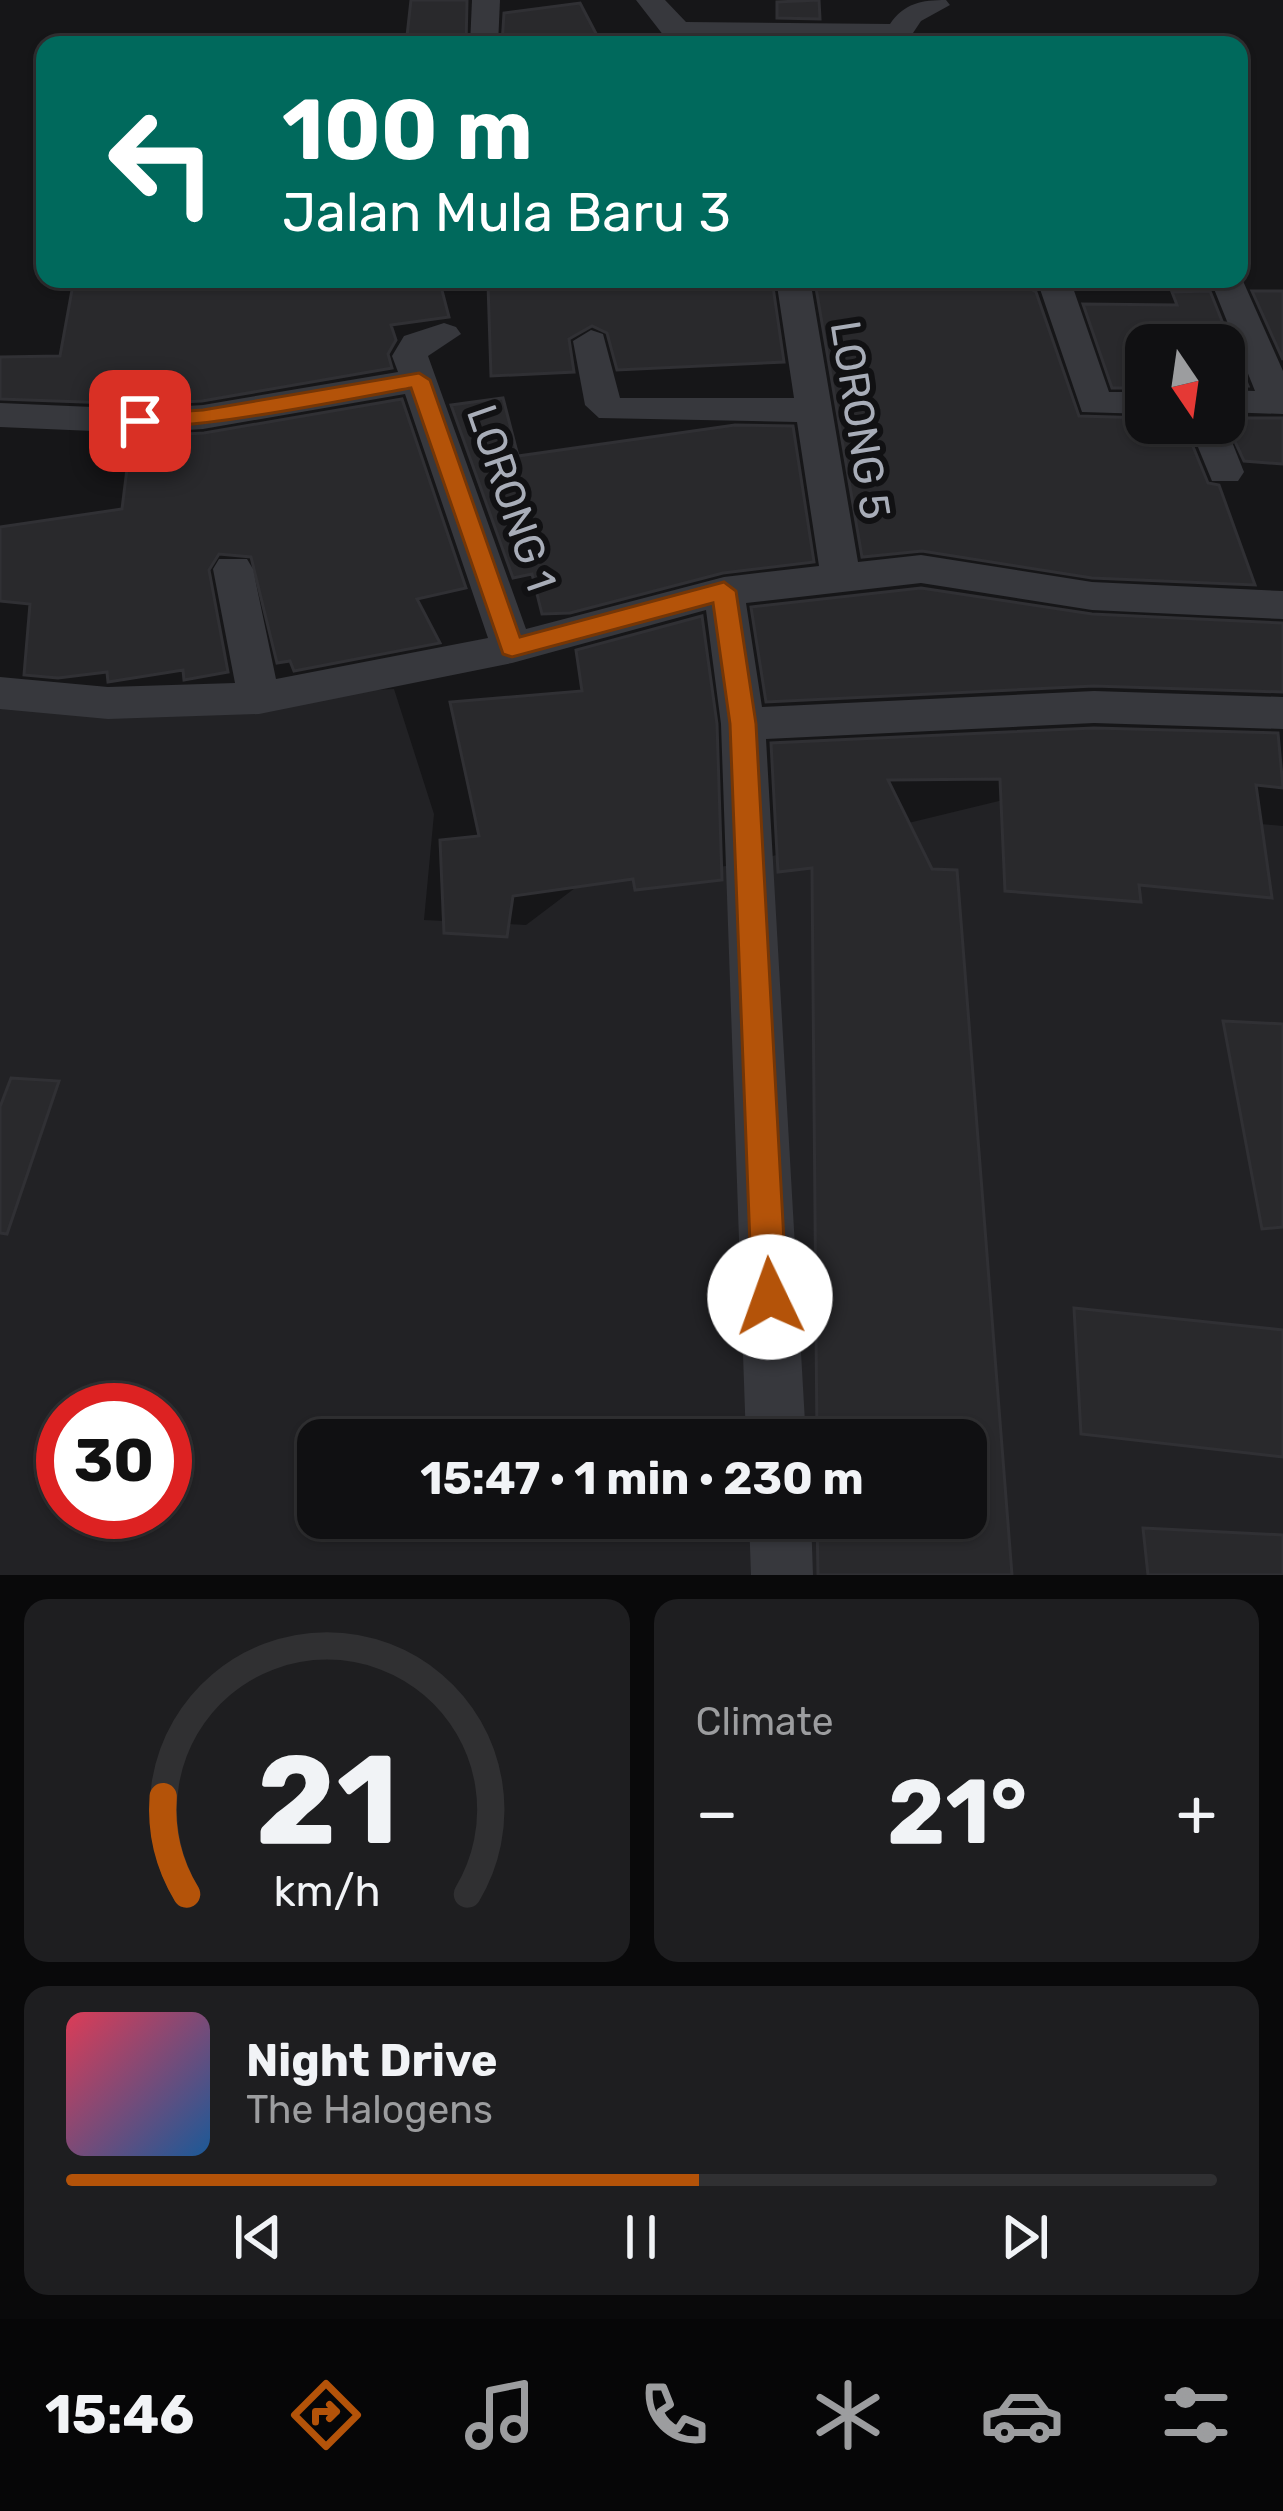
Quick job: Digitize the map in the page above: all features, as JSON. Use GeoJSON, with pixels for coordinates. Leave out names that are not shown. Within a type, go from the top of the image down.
{"type":"FeatureCollection","features":[{"type":"Feature","properties":{"kind":"street"},"geometry":{"type":"LineString","coordinates":[[484,36],[485,0]]}},
{"type":"Feature","properties":{"kind":"street"},"geometry":{"type":"LineString","coordinates":[[650,0],[681,36]]}},
{"type":"Feature","properties":{"kind":"street"},"geometry":{"type":"LineString","coordinates":[[769,36],[899,33],[910,15],[936,5]]}},
{"type":"Feature","properties":{"kind":"street","name":"LORONG 5"},"geometry":{"type":"LineString","coordinates":[[794,288],[840,575]]}},
{"type":"Feature","properties":{"kind":"street"},"geometry":{"type":"LineString","coordinates":[[1057,288],[1091,399],[1101,405],[1125,404]]}},
{"type":"Feature","properties":{"kind":"street"},"geometry":{"type":"LineString","coordinates":[[1231,288],[1281,402],[1245,401]]}},
{"type":"Feature","properties":{"kind":"street"},"geometry":{"type":"LineString","coordinates":[[0,415],[140,421],[203,417],[419,380],[411,349],[444,334]]}},
{"type":"Feature","properties":{"kind":"street"},"geometry":{"type":"LineString","coordinates":[[591,340],[603,405],[612,410],[811,410]]}},
{"type":"Feature","properties":{"kind":"street","name":"LORONG 1"},"geometry":{"type":"LineString","coordinates":[[419,380],[512,648]]}},
{"type":"Feature","properties":{"kind":"street"},"geometry":{"type":"LineString","coordinates":[[1214,444],[1225,472]]}},
{"type":"Feature","properties":{"kind":"street"},"geometry":{"type":"LineString","coordinates":[[233,569],[259,698]]}},
{"type":"Feature","properties":{"kind":"street"},"geometry":{"type":"LineString","coordinates":[[0,694],[154,704],[259,698],[512,648],[724,591],[921,569],[1092,596],[1283,605]]}},
{"type":"Feature","properties":{"kind":"street"},"geometry":{"type":"LineString","coordinates":[[724,591],[743,724],[775,1419]]}},
{"type":"Feature","properties":{"kind":"street"},"geometry":{"type":"LineString","coordinates":[[743,724],[1094,707],[1283,713]]}},
{"type":"Feature","properties":{"kind":"street"},"geometry":{"type":"LineString","coordinates":[[781,1539],[782,1575]]}},
{"type":"Feature","properties":{"kind":"shaded area"},"geometry":{"type":"Polygon","coordinates":[[[0,686],[108,703],[394,689],[434,814],[424,920],[526,925],[575,888],[739,864],[1003,800],[1283,826],[1283,1575],[0,1575],[0,686]]]}},
{"type":"Feature","properties":{"kind":"building"},"geometry":{"type":"Polygon","coordinates":[[[411,0],[467,0],[466,36],[407,36],[411,0]]]}},
{"type":"Feature","properties":{"kind":"building"},"geometry":{"type":"Polygon","coordinates":[[[819,0],[820,19],[777,18],[777,2],[819,0]]]}},
{"type":"Feature","properties":{"kind":"building"},"geometry":{"type":"Polygon","coordinates":[[[580,3],[597,36],[503,36],[504,13],[580,3]]]}},
{"type":"Feature","properties":{"kind":"building"},"geometry":{"type":"Polygon","coordinates":[[[72,288],[441,288],[449,317],[391,325],[396,340],[388,354],[392,368],[202,401],[139,404],[0,399],[0,357],[60,356],[72,288]]]}},
{"type":"Feature","properties":{"kind":"building"},"geometry":{"type":"Polygon","coordinates":[[[488,288],[773,288],[784,362],[617,370],[607,333],[592,326],[569,339],[574,372],[491,376],[488,288]]]}},
{"type":"Feature","properties":{"kind":"building"},"geometry":{"type":"Polygon","coordinates":[[[816,288],[1029,288],[1036,292],[1079,416],[1125,417],[1125,444],[1192,444],[1208,483],[1219,485],[1255,585],[1092,578],[922,551],[862,557],[816,288]]]}},
{"type":"Feature","properties":{"kind":"building"},"geometry":{"type":"Polygon","coordinates":[[[1210,291],[1223,324],[1125,324],[1125,388],[1112,388],[1083,304],[1177,305],[1172,292],[1210,291]]]}},
{"type":"Feature","properties":{"kind":"building"},"geometry":{"type":"Polygon","coordinates":[[[1252,291],[1283,291],[1283,360],[1252,291]]]}},
{"type":"Feature","properties":{"kind":"building"},"geometry":{"type":"Polygon","coordinates":[[[503,398],[518,456],[735,425],[793,426],[814,562],[723,573],[570,613],[542,614],[532,574],[513,578],[451,405],[503,398]]]}},
{"type":"Feature","properties":{"kind":"building"},"geometry":{"type":"Polygon","coordinates":[[[402,399],[466,588],[417,599],[440,643],[294,671],[290,661],[277,663],[251,557],[219,554],[209,570],[228,672],[184,680],[183,670],[108,682],[107,672],[58,678],[24,675],[30,604],[0,601],[0,527],[122,509],[131,437],[204,433],[402,399]]]}},
{"type":"Feature","properties":{"kind":"building"},"geometry":{"type":"Polygon","coordinates":[[[1245,418],[1283,418],[1283,464],[1244,461],[1236,444],[1245,444],[1245,418]]]}},
{"type":"Feature","properties":{"kind":"building"},"geometry":{"type":"Polygon","coordinates":[[[921,588],[1092,614],[1283,623],[1283,692],[1094,686],[766,702],[751,607],[921,588]]]}},
{"type":"Feature","properties":{"kind":"building"},"geometry":{"type":"Polygon","coordinates":[[[702,616],[717,724],[722,880],[635,890],[633,879],[513,896],[507,937],[444,933],[440,840],[479,836],[450,702],[582,691],[576,650],[702,616]]]}},
{"type":"Feature","properties":{"kind":"building"},"geometry":{"type":"Polygon","coordinates":[[[1094,728],[1278,733],[1283,788],[1256,785],[1272,898],[1139,885],[1141,902],[1005,891],[1000,779],[888,780],[932,869],[957,870],[1012,1575],[818,1575],[817,1539],[987,1539],[987,1419],[817,1419],[812,868],[778,872],[771,743],[1094,728]]]}},
{"type":"Feature","properties":{"kind":"building"},"geometry":{"type":"Polygon","coordinates":[[[1223,1021],[1283,1024],[1283,1227],[1262,1229],[1223,1021]]]}},
{"type":"Feature","properties":{"kind":"building"},"geometry":{"type":"Polygon","coordinates":[[[11,1078],[59,1081],[7,1234],[0,1233],[0,1107],[11,1078]]]}},
{"type":"Feature","properties":{"kind":"building"},"geometry":{"type":"Polygon","coordinates":[[[1074,1308],[1283,1330],[1283,1457],[1081,1434],[1074,1308]]]}},
{"type":"Feature","properties":{"kind":"building"},"geometry":{"type":"Polygon","coordinates":[[[1143,1528],[1283,1535],[1283,1575],[1148,1575],[1143,1528]]]}},
{"type":"Feature","properties":{"kind":"route"},"geometry":{"type":"LineString","coordinates":[[140,421],[203,417],[419,380],[512,648],[724,591],[743,724],[770,1297]]}}]}
